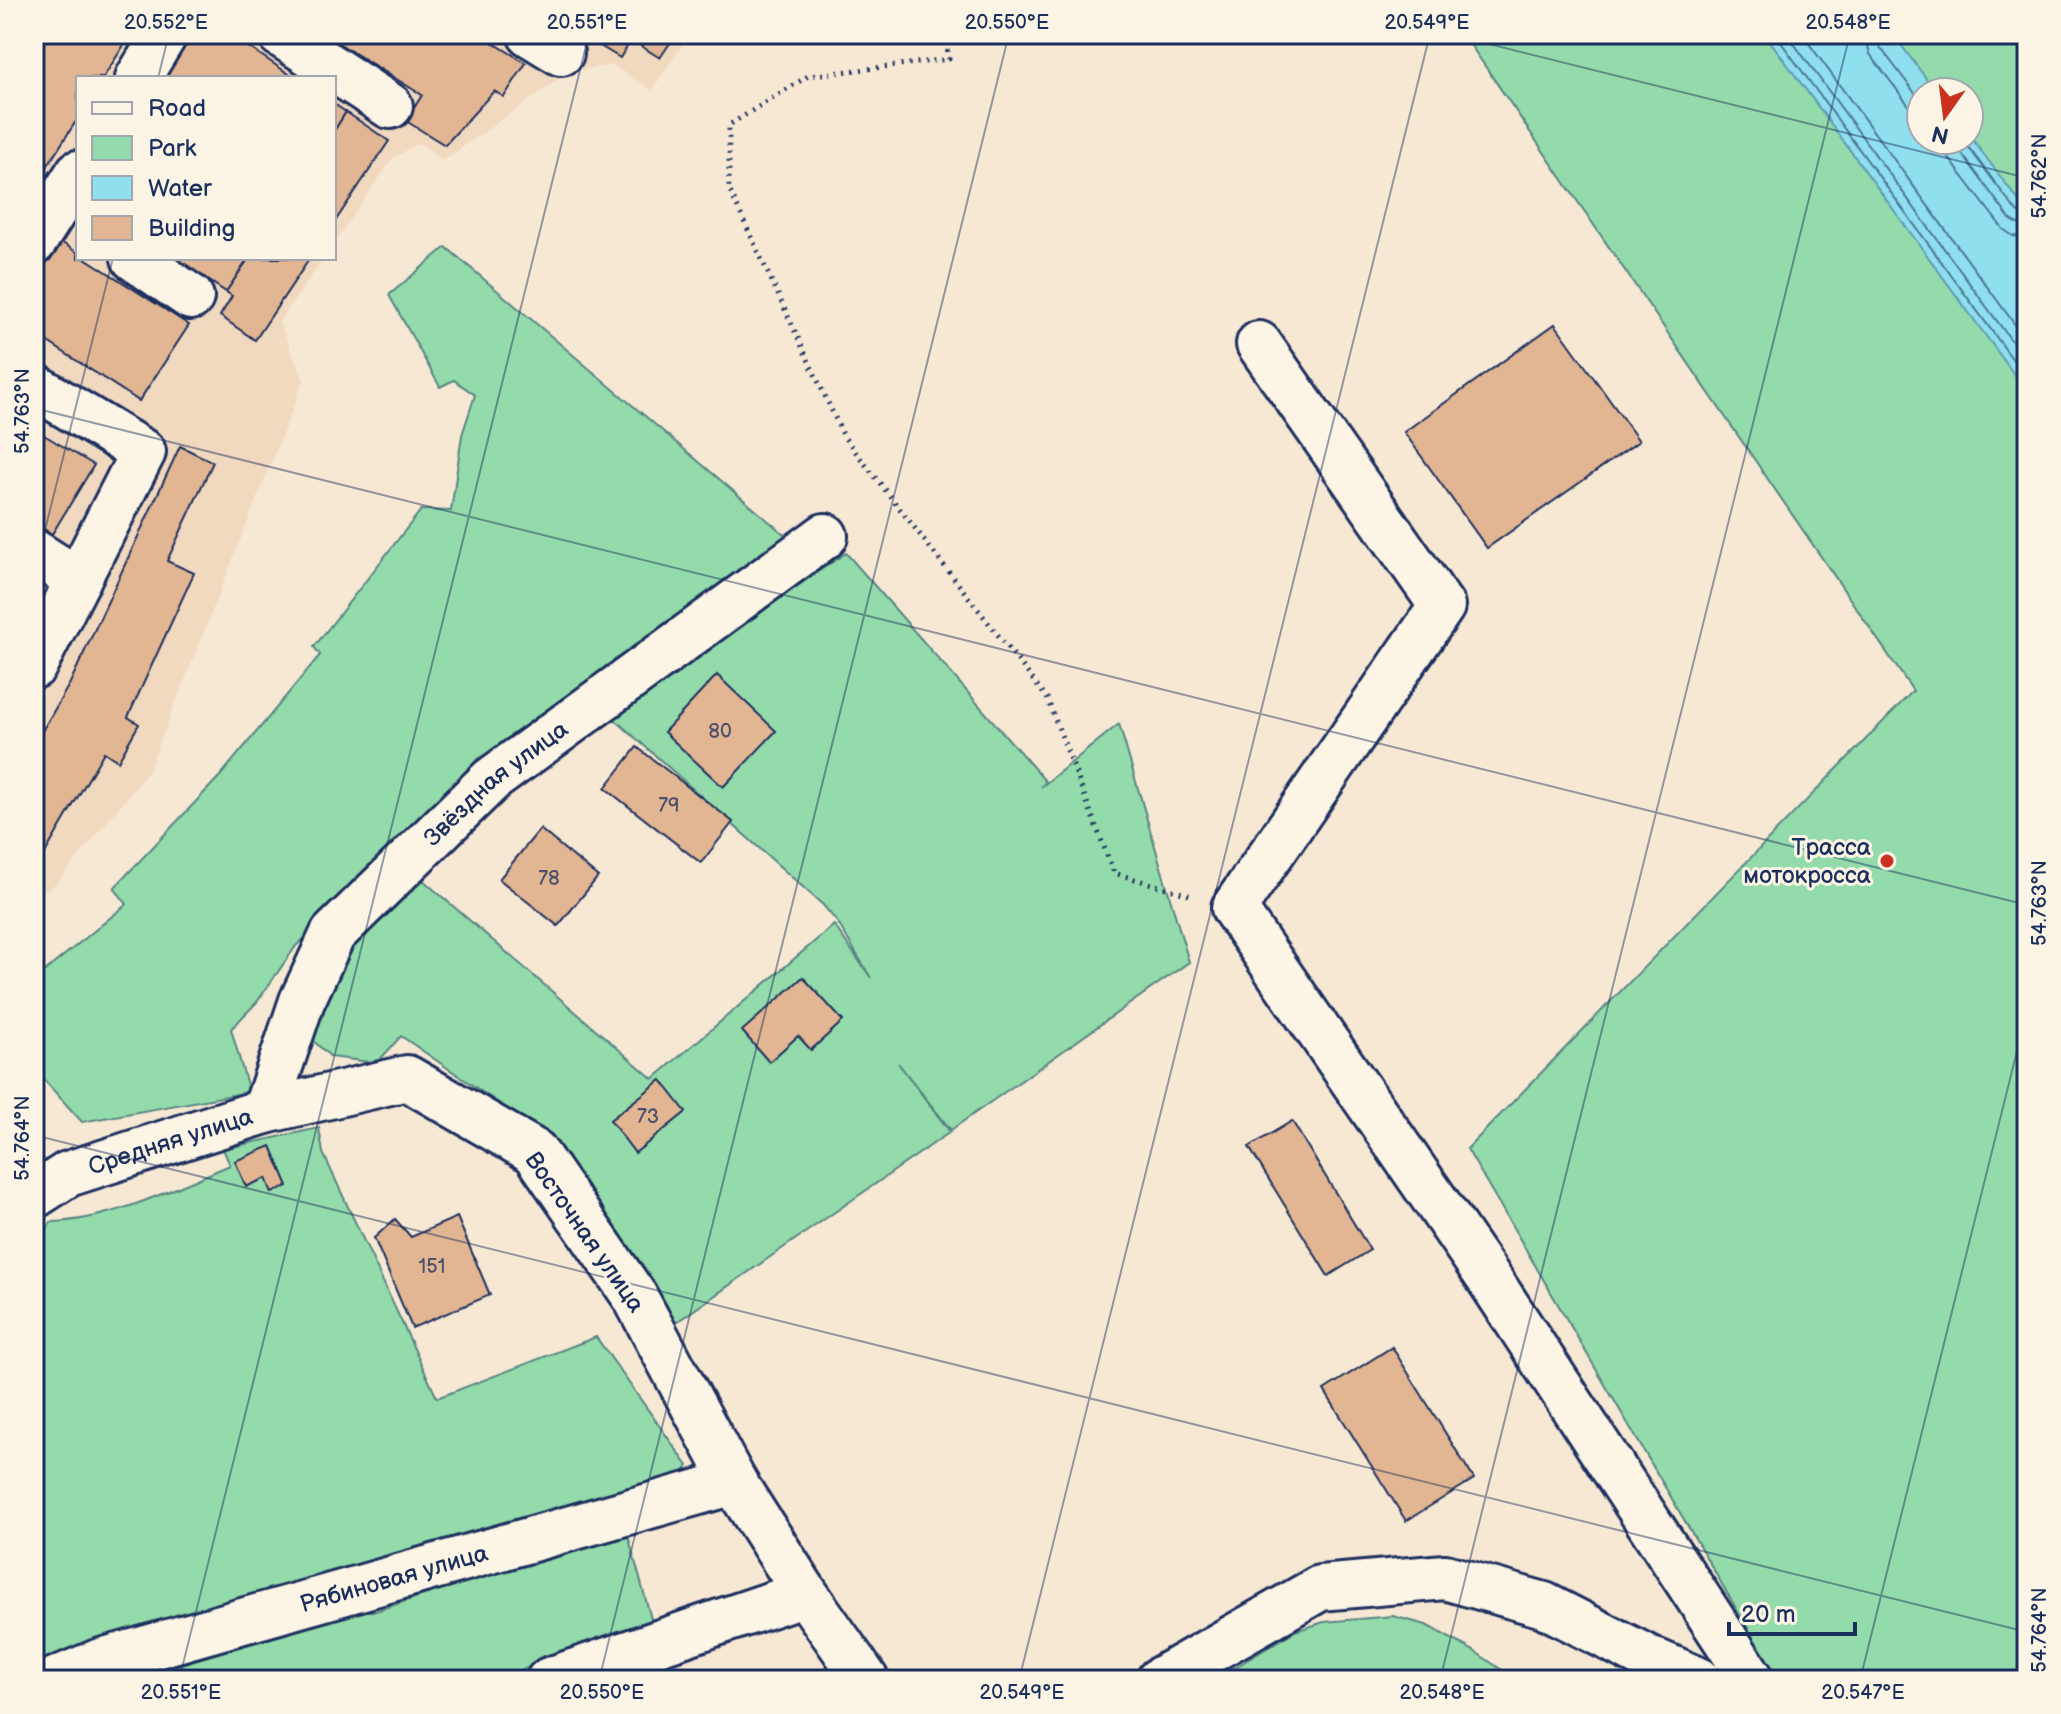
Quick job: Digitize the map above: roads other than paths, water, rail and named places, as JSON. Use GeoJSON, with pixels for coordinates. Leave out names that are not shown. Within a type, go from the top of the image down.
{"type":"FeatureCollection","features":[{"type":"Feature","properties":{"kind":"street"},"geometry":{"type":"LineString","coordinates":[[139,76],[165,34]]}},
{"type":"Feature","properties":{"kind":"street"},"geometry":{"type":"LineString","coordinates":[[280,34],[390,106]]}},
{"type":"Feature","properties":{"kind":"street"},"geometry":{"type":"LineString","coordinates":[[34,242],[71,200]]}},
{"type":"Feature","properties":{"kind":"street"},"geometry":{"type":"LineString","coordinates":[[137,260],[191,297]]}},
{"type":"Feature","properties":{"kind":"street"},"geometry":{"type":"LineString","coordinates":[[1259,344],[1442,606],[1234,908],[1488,1277],[1752,1680]]}},
{"type":"Feature","properties":{"kind":"street"},"geometry":{"type":"LineString","coordinates":[[34,386],[143,452],[34,666]]}},
{"type":"Feature","properties":{"kind":"street","name":"Звёздная улица"},"geometry":{"type":"LineString","coordinates":[[265,1111],[302,1001],[333,934],[491,780],[825,536]]}},
{"type":"Feature","properties":{"kind":"street"},"geometry":{"type":"LineString","coordinates":[[34,552],[78,580]]}},
{"type":"Feature","properties":{"kind":"street","name":"Восточная улица"},"geometry":{"type":"LineString","coordinates":[[265,1111],[407,1078],[535,1152],[635,1297],[734,1482],[805,1593],[866,1680]]}},
{"type":"Feature","properties":{"kind":"street","name":"Средняя улица"},"geometry":{"type":"LineString","coordinates":[[34,1196],[68,1174],[265,1111]]}},
{"type":"Feature","properties":{"kind":"street","name":"Рябиновая улица"},"geometry":{"type":"LineString","coordinates":[[55,1680],[98,1662],[734,1482]]}},
{"type":"Feature","properties":{"kind":"street"},"geometry":{"type":"LineString","coordinates":[[1159,1680],[1320,1588],[1445,1577],[1544,1605],[1650,1659],[1699,1680]]}},
{"type":"Feature","properties":{"kind":"street"},"geometry":{"type":"LineString","coordinates":[[549,1680],[805,1593]]}},
{"type":"Feature","properties":{"kind":"water"},"geometry":{"type":"Polygon","coordinates":[[[1765,34],[1893,34],[1924,76],[1905,76],[1905,156],[1985,156],[2027,212],[2027,392],[1765,34]]]}},
{"type":"Feature","properties":{"kind":"place","name":"Трасса мотокросса"},"geometry":{"type":"Point","coordinates":[1887,861]}}]}
